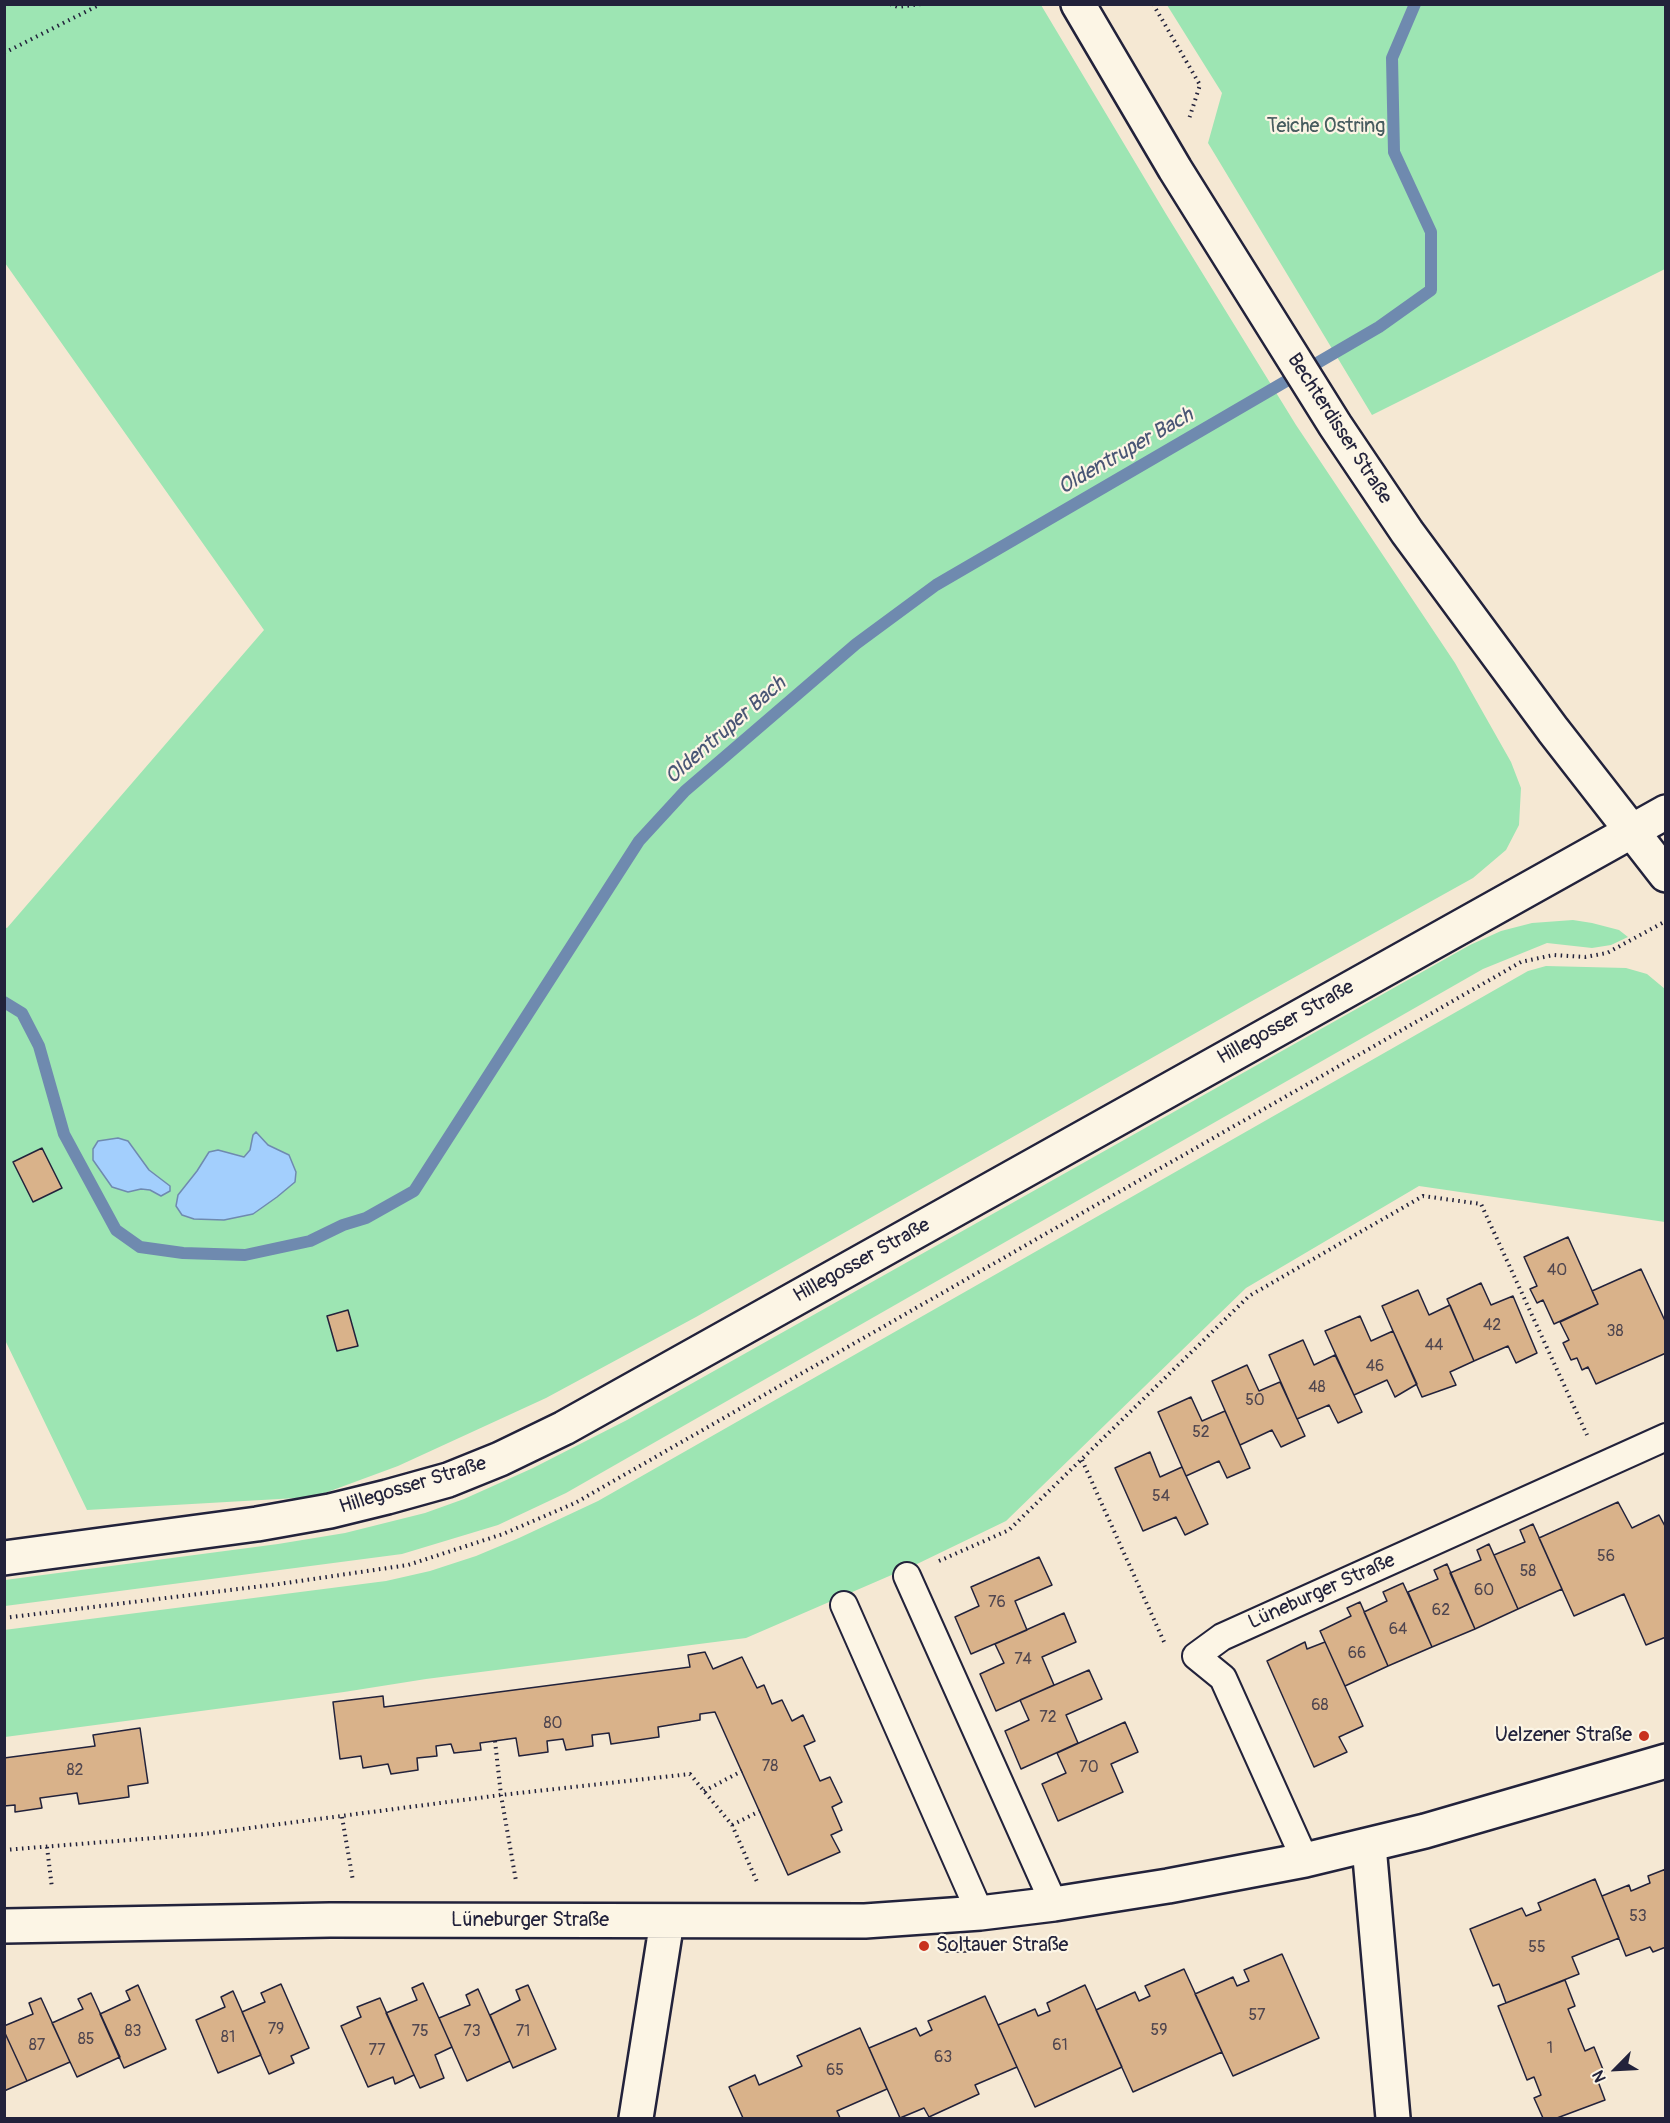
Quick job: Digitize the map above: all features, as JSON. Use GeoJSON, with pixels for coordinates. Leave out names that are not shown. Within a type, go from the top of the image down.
{"type":"FeatureCollection","features":[{"type":"Feature","properties":{"kind":"street","name":"Bechterdisser Straße"},"geometry":{"type":"LineString","coordinates":[[1078,4],[1175,169],[1335,425],[1407,532],[1553,730],[1665,875]]}},
{"type":"Feature","properties":{"kind":"street","name":"Hillegosser Straße"},"geometry":{"type":"LineString","coordinates":[[4,1558],[257,1524],[330,1511],[448,1480],[500,1459],[564,1428],[1665,812]]}},
{"type":"Feature","properties":{"kind":"street","name":"Lüneburger Straße"},"geometry":{"type":"LineString","coordinates":[[4,1926],[355,1920],[865,1921],[980,1913],[1168,1886],[1369,1846],[1665,1761]]}},
{"type":"Feature","properties":{"kind":"street"},"geometry":{"type":"LineString","coordinates":[[1369,1846],[1393,2118]]}},
{"type":"Feature","properties":{"kind":"street"},"geometry":{"type":"LineString","coordinates":[[636,2118],[667,1921]]}},
{"type":"Feature","properties":{"kind":"lane","name":"Lüneburger Straße"},"geometry":{"type":"LineString","coordinates":[[1196,1656],[1222,1637],[1665,1437]]}},
{"type":"Feature","properties":{"kind":"lane"},"geometry":{"type":"LineString","coordinates":[[907,1576],[1054,1904]]}},
{"type":"Feature","properties":{"kind":"lane"},"geometry":{"type":"LineString","coordinates":[[844,1605],[980,1913]]}},
{"type":"Feature","properties":{"kind":"lane"},"geometry":{"type":"LineString","coordinates":[[1196,1656],[1223,1678],[1305,1860]]}},
{"type":"Feature","properties":{"kind":"path"},"geometry":{"type":"LineString","coordinates":[[4,53],[101,4]]}},
{"type":"Feature","properties":{"kind":"path"},"geometry":{"type":"LineString","coordinates":[[890,4],[898,7],[921,4]]}},
{"type":"Feature","properties":{"kind":"path"},"geometry":{"type":"LineString","coordinates":[[1153,4],[1200,85],[1175,169]]}},
{"type":"Feature","properties":{"kind":"path"},"geometry":{"type":"LineString","coordinates":[[4,1618],[279,1584],[408,1565],[503,1534],[575,1503],[1521,962],[1553,955],[1585,957],[1607,953],[1665,921]]}},
{"type":"Feature","properties":{"kind":"path"},"geometry":{"type":"LineString","coordinates":[[907,1576],[1009,1530],[1249,1296],[1423,1196],[1481,1204],[1601,1466]]}},
{"type":"Feature","properties":{"kind":"path"},"geometry":{"type":"LineString","coordinates":[[1082,1460],[1166,1646],[1196,1656]]}},
{"type":"Feature","properties":{"kind":"path"},"geometry":{"type":"LineString","coordinates":[[495,1741],[501,1795],[516,1879],[518,1921]]}},
{"type":"Feature","properties":{"kind":"path"},"geometry":{"type":"LineString","coordinates":[[704,1791],[742,1771]]}},
{"type":"Feature","properties":{"kind":"path"},"geometry":{"type":"LineString","coordinates":[[4,1850],[204,1834],[501,1795],[690,1774],[732,1825],[758,1880],[762,1921]]}},
{"type":"Feature","properties":{"kind":"path"},"geometry":{"type":"LineString","coordinates":[[732,1825],[760,1811]]}},
{"type":"Feature","properties":{"kind":"path"},"geometry":{"type":"LineString","coordinates":[[342,1817],[353,1879],[355,1920]]}},
{"type":"Feature","properties":{"kind":"green space"},"geometry":{"type":"Polygon","coordinates":[[[5,5],[1041,5],[1296,425],[1455,663],[1511,762],[1521,788],[1519,825],[1506,850],[1473,878],[696,1317],[546,1398],[398,1466],[314,1497],[87,1510],[5,1340],[4,927],[7,928],[264,630],[5,263],[5,5]]]}},
{"type":"Feature","properties":{"kind":"green space","name":"Teiche Ostring"},"geometry":{"type":"Polygon","coordinates":[[[1167,5],[1665,5],[1665,269],[1372,415],[1208,143],[1222,93],[1167,5]]]}},
{"type":"Feature","properties":{"kind":"green space"},"geometry":{"type":"Polygon","coordinates":[[[1573,920],[1619,930],[1628,937],[1611,945],[1592,948],[1547,943],[1483,969],[566,1493],[498,1525],[402,1554],[5,1606],[5,1580],[345,1533],[425,1513],[464,1499],[533,1468],[627,1420],[1470,945],[1501,931],[1532,923],[1573,920]]]}},
{"type":"Feature","properties":{"kind":"green space"},"geometry":{"type":"Polygon","coordinates":[[[1546,966],[1626,968],[1647,974],[1665,989],[1665,1222],[1419,1186],[1246,1288],[1006,1521],[917,1564],[746,1638],[5,1737],[4,1630],[386,1581],[430,1571],[476,1556],[519,1538],[598,1501],[1528,971],[1546,966]]]}},
{"type":"Feature","properties":{"kind":"water"},"geometry":{"type":"Polygon","coordinates":[[[256,1132],[268,1145],[289,1155],[296,1172],[295,1182],[253,1214],[224,1220],[194,1219],[182,1215],[176,1206],[178,1195],[209,1152],[218,1150],[244,1157],[250,1150],[253,1135],[256,1132]]]}},
{"type":"Feature","properties":{"kind":"water"},"geometry":{"type":"Polygon","coordinates":[[[118,1138],[128,1141],[149,1170],[170,1186],[170,1191],[161,1196],[150,1190],[141,1189],[128,1192],[112,1187],[93,1160],[93,1149],[98,1141],[118,1138]]]}},
{"type":"Feature","properties":{"kind":"building"},"geometry":{"type":"Polygon","coordinates":[[[42,1148],[62,1188],[33,1202],[13,1162],[42,1148]]]}},
{"type":"Feature","properties":{"kind":"building"},"geometry":{"type":"Polygon","coordinates":[[[1568,1237],[1598,1304],[1554,1324],[1543,1300],[1537,1303],[1530,1289],[1537,1286],[1524,1257],[1568,1237]]]}},
{"type":"Feature","properties":{"kind":"building"},"geometry":{"type":"Polygon","coordinates":[[[1641,1269],[1666,1323],[1666,1353],[1596,1384],[1588,1367],[1582,1370],[1577,1358],[1571,1360],[1563,1343],[1569,1340],[1560,1322],[1598,1304],[1592,1291],[1641,1269]]]}},
{"type":"Feature","properties":{"kind":"building"},"geometry":{"type":"Polygon","coordinates":[[[1481,1283],[1491,1305],[1513,1296],[1537,1353],[1516,1363],[1508,1346],[1474,1361],[1447,1299],[1481,1283]]]}},
{"type":"Feature","properties":{"kind":"building"},"geometry":{"type":"Polygon","coordinates":[[[1418,1290],[1429,1315],[1450,1305],[1474,1361],[1450,1372],[1456,1385],[1422,1397],[1382,1306],[1418,1290]]]}},
{"type":"Feature","properties":{"kind":"building"},"geometry":{"type":"Polygon","coordinates":[[[348,1310],[358,1346],[337,1351],[327,1316],[348,1310]]]}},
{"type":"Feature","properties":{"kind":"building"},"geometry":{"type":"Polygon","coordinates":[[[1360,1316],[1371,1341],[1393,1331],[1417,1384],[1395,1397],[1387,1380],[1354,1395],[1325,1331],[1360,1316]]]}},
{"type":"Feature","properties":{"kind":"building"},"geometry":{"type":"Polygon","coordinates":[[[1303,1340],[1314,1365],[1335,1355],[1362,1412],[1338,1423],[1329,1405],[1297,1419],[1269,1355],[1303,1340]]]}},
{"type":"Feature","properties":{"kind":"building"},"geometry":{"type":"Polygon","coordinates":[[[1247,1365],[1259,1391],[1280,1382],[1305,1436],[1281,1447],[1272,1430],[1240,1445],[1212,1381],[1247,1365]]]}},
{"type":"Feature","properties":{"kind":"building"},"geometry":{"type":"Polygon","coordinates":[[[1191,1397],[1202,1421],[1225,1411],[1250,1468],[1227,1478],[1219,1461],[1186,1476],[1158,1412],[1191,1397]]]}},
{"type":"Feature","properties":{"kind":"building"},"geometry":{"type":"Polygon","coordinates":[[[1150,1452],[1160,1477],[1182,1467],[1208,1524],[1185,1535],[1176,1517],[1143,1531],[1115,1468],[1150,1452]]]}},
{"type":"Feature","properties":{"kind":"building"},"geometry":{"type":"Polygon","coordinates":[[[1618,1502],[1632,1528],[1659,1515],[1666,1528],[1666,1637],[1646,1645],[1624,1594],[1574,1616],[1539,1538],[1618,1502]]]}},
{"type":"Feature","properties":{"kind":"building"},"geometry":{"type":"Polygon","coordinates":[[[1533,1524],[1562,1589],[1518,1609],[1494,1555],[1525,1542],[1520,1530],[1533,1524]]]}},
{"type":"Feature","properties":{"kind":"building"},"geometry":{"type":"Polygon","coordinates":[[[1489,1544],[1518,1609],[1475,1629],[1450,1573],[1481,1560],[1477,1550],[1489,1544]]]}},
{"type":"Feature","properties":{"kind":"building"},"geometry":{"type":"Polygon","coordinates":[[[1039,1557],[1052,1585],[1015,1601],[1027,1630],[971,1654],[955,1617],[979,1606],[971,1587],[1039,1557]]]}},
{"type":"Feature","properties":{"kind":"building"},"geometry":{"type":"Polygon","coordinates":[[[1447,1564],[1475,1629],[1432,1647],[1408,1592],[1438,1579],[1434,1570],[1447,1564]]]}},
{"type":"Feature","properties":{"kind":"building"},"geometry":{"type":"Polygon","coordinates":[[[1403,1583],[1432,1647],[1388,1666],[1364,1612],[1387,1601],[1383,1592],[1403,1583]]]}},
{"type":"Feature","properties":{"kind":"building"},"geometry":{"type":"Polygon","coordinates":[[[1360,1602],[1388,1666],[1345,1686],[1320,1631],[1351,1616],[1347,1608],[1360,1602]]]}},
{"type":"Feature","properties":{"kind":"building"},"geometry":{"type":"Polygon","coordinates":[[[1064,1613],[1076,1642],[1042,1657],[1054,1685],[996,1711],[980,1674],[1004,1663],[995,1644],[1064,1613]]]}},
{"type":"Feature","properties":{"kind":"building"},"geometry":{"type":"Polygon","coordinates":[[[1305,1642],[1307,1649],[1325,1642],[1363,1726],[1339,1737],[1347,1752],[1314,1767],[1267,1661],[1305,1642]]]}},
{"type":"Feature","properties":{"kind":"building"},"geometry":{"type":"Polygon","coordinates":[[[705,1652],[713,1669],[742,1657],[757,1688],[764,1685],[772,1704],[782,1700],[792,1721],[803,1715],[815,1741],[804,1746],[820,1781],[830,1777],[842,1802],[832,1807],[842,1830],[831,1835],[840,1852],[788,1875],[715,1712],[700,1714],[700,1720],[658,1727],[659,1737],[611,1744],[609,1733],[592,1735],[593,1746],[566,1750],[563,1739],[547,1741],[548,1752],[519,1756],[516,1738],[480,1743],[481,1750],[454,1753],[451,1744],[436,1746],[437,1756],[417,1758],[418,1770],[391,1774],[388,1764],[363,1768],[361,1756],[340,1759],[333,1702],[383,1696],[384,1707],[690,1667],[688,1655],[705,1652]]]}},
{"type":"Feature","properties":{"kind":"building"},"geometry":{"type":"Polygon","coordinates":[[[1089,1670],[1102,1699],[1066,1715],[1078,1743],[1021,1769],[1005,1731],[1029,1720],[1020,1700],[1089,1670]]]}},
{"type":"Feature","properties":{"kind":"building"},"geometry":{"type":"Polygon","coordinates":[[[1125,1722],[1138,1752],[1111,1764],[1123,1792],[1058,1821],[1042,1784],[1066,1773],[1057,1753],[1125,1722]]]}},
{"type":"Feature","properties":{"kind":"building"},"geometry":{"type":"Polygon","coordinates":[[[140,1728],[148,1783],[128,1786],[129,1797],[79,1804],[77,1793],[40,1798],[42,1808],[15,1812],[15,1805],[4,1806],[4,1758],[95,1746],[93,1735],[140,1728]]]}},
{"type":"Feature","properties":{"kind":"building"},"geometry":{"type":"Polygon","coordinates":[[[1666,1869],[1666,1947],[1653,1952],[1650,1947],[1626,1956],[1602,1896],[1629,1885],[1631,1891],[1650,1883],[1648,1876],[1666,1869]]]}},
{"type":"Feature","properties":{"kind":"building"},"geometry":{"type":"Polygon","coordinates":[[[1595,1879],[1619,1938],[1572,1957],[1579,1974],[1506,2003],[1499,1984],[1493,1986],[1470,1929],[1522,1908],[1526,1916],[1541,1910],[1538,1903],[1595,1879]]]}},
{"type":"Feature","properties":{"kind":"building"},"geometry":{"type":"Polygon","coordinates":[[[966,1941],[966,1952],[944,1952],[944,1942],[966,1941]]]}},
{"type":"Feature","properties":{"kind":"building"},"geometry":{"type":"Polygon","coordinates":[[[1282,1954],[1319,2038],[1233,2076],[1195,1994],[1233,1977],[1237,1986],[1249,1981],[1244,1970],[1282,1954]]]}},
{"type":"Feature","properties":{"kind":"building"},"geometry":{"type":"Polygon","coordinates":[[[1184,1969],[1222,2052],[1133,2092],[1096,2010],[1135,1992],[1139,2001],[1150,1996],[1145,1986],[1184,1969]]]}},
{"type":"Feature","properties":{"kind":"building"},"geometry":{"type":"Polygon","coordinates":[[[1565,1980],[1575,2006],[1568,2009],[1585,2051],[1594,2047],[1604,2072],[1596,2076],[1605,2100],[1557,2118],[1543,2118],[1534,2098],[1541,2095],[1534,2077],[1527,2080],[1498,2006],[1565,1980]]]}},
{"type":"Feature","properties":{"kind":"building"},"geometry":{"type":"Polygon","coordinates":[[[423,1983],[452,2047],[435,2055],[444,2078],[420,2088],[386,2013],[417,2000],[412,1988],[423,1983]]]}},
{"type":"Feature","properties":{"kind":"building"},"geometry":{"type":"Polygon","coordinates":[[[281,1984],[309,2048],[291,2056],[294,2063],[269,2074],[242,2012],[265,2002],[261,1993],[281,1984]]]}},
{"type":"Feature","properties":{"kind":"building"},"geometry":{"type":"Polygon","coordinates":[[[138,1985],[166,2049],[124,2068],[100,2014],[130,2000],[126,1991],[138,1985]]]}},
{"type":"Feature","properties":{"kind":"building"},"geometry":{"type":"Polygon","coordinates":[[[528,1985],[556,2049],[513,2068],[490,2015],[520,2000],[516,1990],[528,1985]]]}},
{"type":"Feature","properties":{"kind":"building"},"geometry":{"type":"Polygon","coordinates":[[[1085,1985],[1122,2067],[1035,2107],[998,2025],[1035,2009],[1038,2016],[1050,2011],[1047,2003],[1085,1985]]]}},
{"type":"Feature","properties":{"kind":"building"},"geometry":{"type":"Polygon","coordinates":[[[478,1989],[510,2061],[467,2081],[439,2018],[470,2005],[466,1995],[478,1989]]]}},
{"type":"Feature","properties":{"kind":"building"},"geometry":{"type":"Polygon","coordinates":[[[233,1991],[261,2055],[218,2073],[196,2020],[225,2007],[221,1997],[233,1991]]]}},
{"type":"Feature","properties":{"kind":"building"},"geometry":{"type":"Polygon","coordinates":[[[91,1993],[120,2057],[77,2077],[52,2023],[83,2009],[78,1999],[91,1993]]]}},
{"type":"Feature","properties":{"kind":"building"},"geometry":{"type":"Polygon","coordinates":[[[985,1996],[1017,2067],[975,2085],[979,2094],[929,2117],[924,2108],[900,2118],[869,2048],[916,2028],[920,2036],[932,2030],[928,2021],[985,1996]]]}},
{"type":"Feature","properties":{"kind":"building"},"geometry":{"type":"Polygon","coordinates":[[[41,1998],[70,2062],[27,2081],[4,2031],[4,2026],[33,2014],[29,2003],[41,1998]]]}},
{"type":"Feature","properties":{"kind":"building"},"geometry":{"type":"Polygon","coordinates":[[[380,1998],[414,2075],[395,2084],[393,2077],[368,2087],[341,2026],[361,2017],[357,2007],[380,1998]]]}},
{"type":"Feature","properties":{"kind":"building"},"geometry":{"type":"Polygon","coordinates":[[[860,2028],[887,2089],[837,2111],[840,2118],[743,2118],[729,2087],[755,2075],[759,2085],[802,2066],[797,2056],[860,2028]]]}},
{"type":"Feature","properties":{"kind":"building"},"geometry":{"type":"Polygon","coordinates":[[[4,2031],[27,2081],[4,2091],[4,2031]]]}},
{"type":"Feature","properties":{"kind":"waterway","name":"Oldentruper Bach"},"geometry":{"type":"LineString","coordinates":[[4,1002],[22,1013],[39,1046],[64,1134],[116,1230],[140,1247],[183,1253],[245,1255],[310,1241],[343,1225],[366,1218],[414,1191],[639,841],[685,791],[856,644],[936,585],[1379,327],[1431,290],[1431,232],[1394,152],[1392,58],[1415,4]]}},
{"type":"Feature","properties":{"kind":"place","name":"Uelzener Straße"},"geometry":{"type":"Point","coordinates":[1644,1736]}},
{"type":"Feature","properties":{"kind":"place","name":"Soltauer Straße"},"geometry":{"type":"Point","coordinates":[924,1946]}}]}
